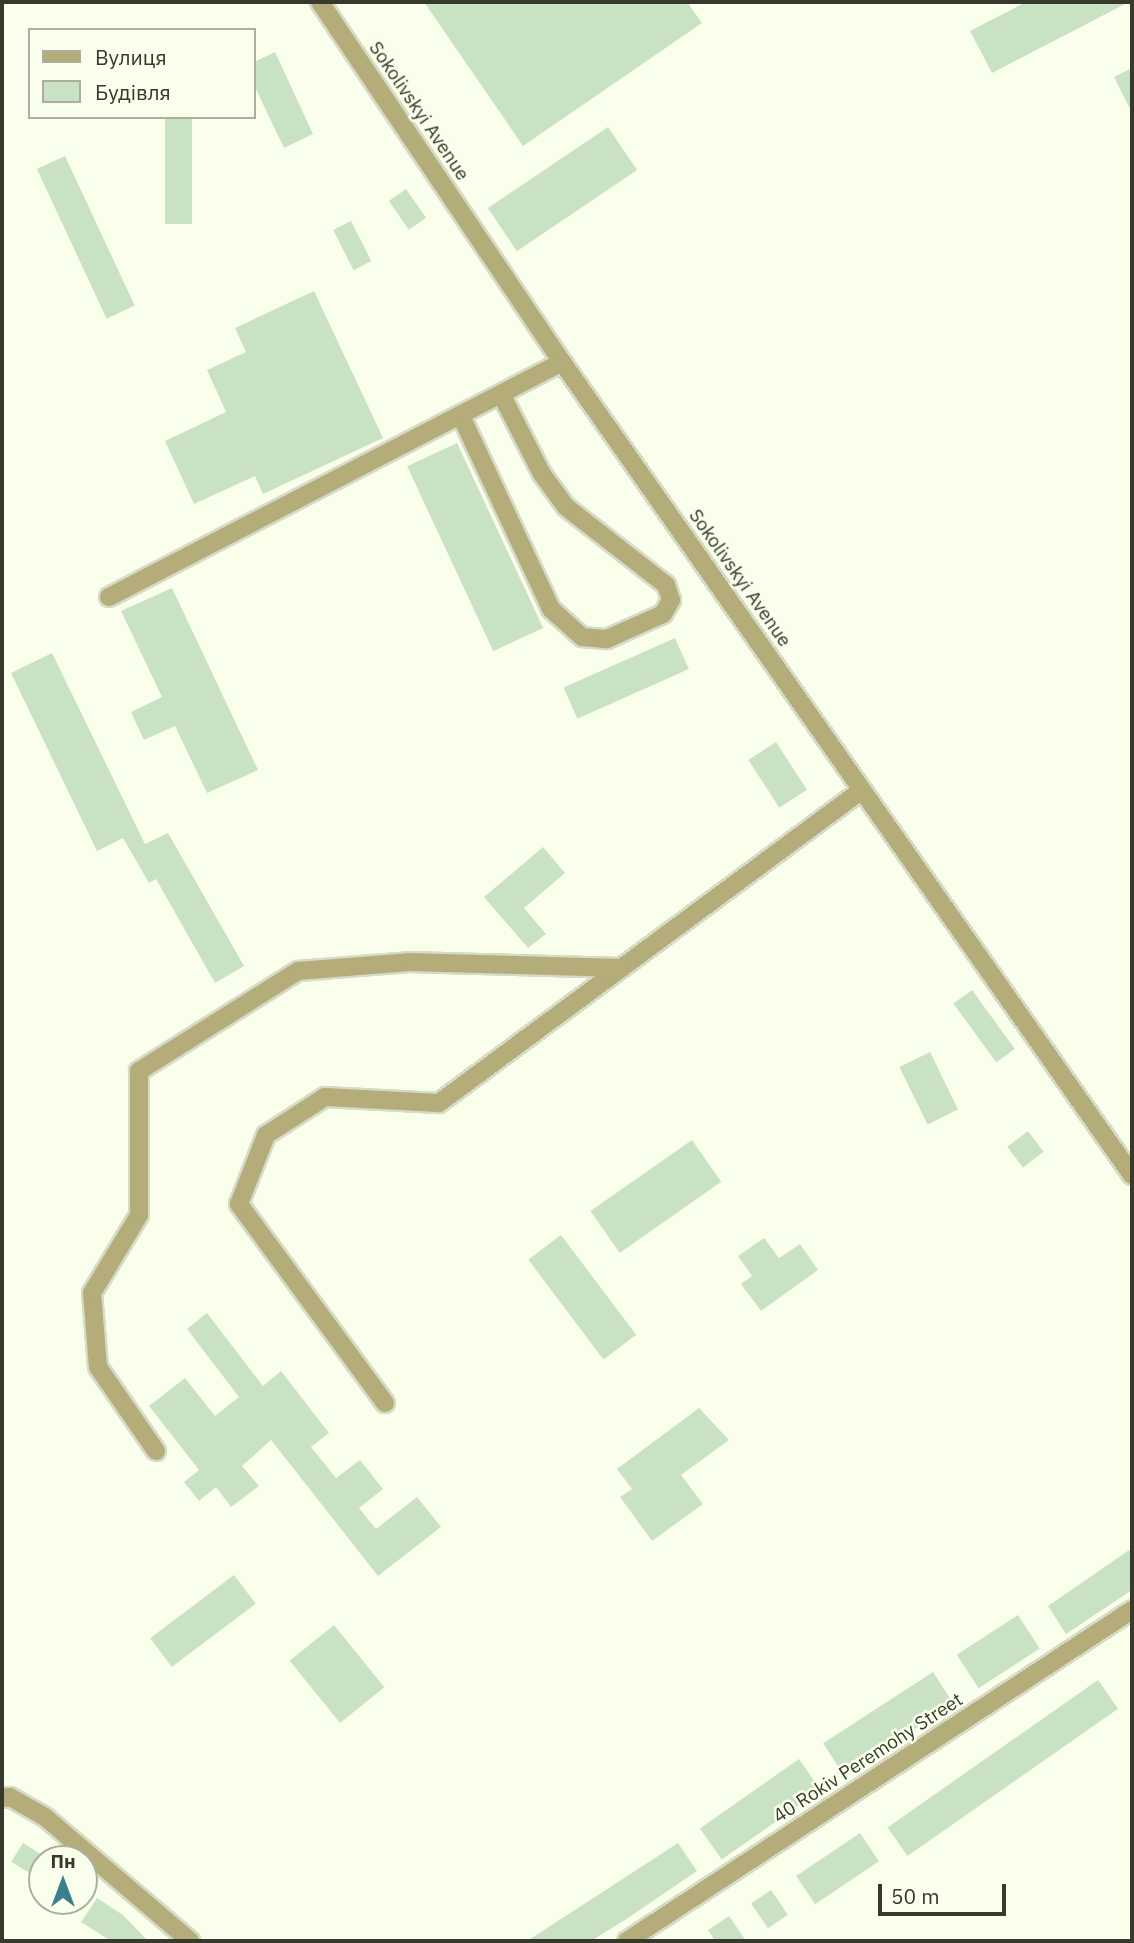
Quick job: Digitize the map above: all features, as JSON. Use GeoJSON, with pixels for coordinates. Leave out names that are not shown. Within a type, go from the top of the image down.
{"type":"FeatureCollection","features":[{"type":"Feature","properties":{"kind":"street","name":"Sokolivskyi Avenue"},"geometry":{"type":"LineString","coordinates":[[320,2],[562,362],[1132,1175]]}},
{"type":"Feature","properties":{"kind":"street"},"geometry":{"type":"LineString","coordinates":[[109,597],[461,418],[562,362]]}},
{"type":"Feature","properties":{"kind":"street"},"geometry":{"type":"LineString","coordinates":[[461,418],[551,609],[582,637],[607,639],[663,614],[671,600],[666,585],[566,507],[542,474],[502,396]]}},
{"type":"Feature","properties":{"kind":"street"},"geometry":{"type":"LineString","coordinates":[[385,1403],[239,1204],[266,1135],[325,1097],[439,1103],[862,790]]}},
{"type":"Feature","properties":{"kind":"street"},"geometry":{"type":"LineString","coordinates":[[156,1451],[98,1367],[92,1293],[139,1215],[139,1071],[298,971],[409,962],[622,968]]}},
{"type":"Feature","properties":{"kind":"street","name":"40 Rokiv Peremohy Street"},"geometry":{"type":"LineString","coordinates":[[627,1941],[1132,1610]]}},
{"type":"Feature","properties":{"kind":"street"},"geometry":{"type":"LineString","coordinates":[[6,1798],[45,1817],[190,1941]]}},
{"type":"Feature","properties":{"kind":"building"},"geometry":{"type":"Polygon","coordinates":[[[424,2],[687,2],[702,23],[523,146],[424,2]]]}},
{"type":"Feature","properties":{"kind":"building"},"geometry":{"type":"Polygon","coordinates":[[[1026,2],[1129,2],[992,73],[970,31],[1026,2]]]}},
{"type":"Feature","properties":{"kind":"building"},"geometry":{"type":"Polygon","coordinates":[[[275,52],[313,134],[284,148],[256,89],[256,61],[275,52]]]}},
{"type":"Feature","properties":{"kind":"building"},"geometry":{"type":"Polygon","coordinates":[[[1132,68],[1132,113],[1114,77],[1132,68]]]}},
{"type":"Feature","properties":{"kind":"building"},"geometry":{"type":"Polygon","coordinates":[[[165,119],[192,119],[192,224],[165,224],[165,119]]]}},
{"type":"Feature","properties":{"kind":"building"},"geometry":{"type":"Polygon","coordinates":[[[608,127],[637,170],[517,251],[488,208],[608,127]]]}},
{"type":"Feature","properties":{"kind":"building"},"geometry":{"type":"Polygon","coordinates":[[[65,156],[135,306],[107,319],[37,169],[65,156]]]}},
{"type":"Feature","properties":{"kind":"building"},"geometry":{"type":"Polygon","coordinates":[[[406,189],[426,218],[409,230],[389,201],[406,189]]]}},
{"type":"Feature","properties":{"kind":"building"},"geometry":{"type":"Polygon","coordinates":[[[351,221],[371,261],[354,270],[333,230],[351,221]]]}},
{"type":"Feature","properties":{"kind":"building"},"geometry":{"type":"Polygon","coordinates":[[[314,291],[383,438],[263,494],[255,476],[194,504],[165,441],[226,412],[207,370],[246,352],[235,328],[314,291]]]}},
{"type":"Feature","properties":{"kind":"building"},"geometry":{"type":"Polygon","coordinates":[[[457,443],[543,628],[493,651],[407,466],[457,443]]]}},
{"type":"Feature","properties":{"kind":"building"},"geometry":{"type":"Polygon","coordinates":[[[172,588],[258,770],[207,793],[175,726],[144,740],[131,712],[162,697],[121,611],[172,588]]]}},
{"type":"Feature","properties":{"kind":"building"},"geometry":{"type":"Polygon","coordinates":[[[675,638],[689,669],[577,719],[564,688],[675,638]]]}},
{"type":"Feature","properties":{"kind":"building"},"geometry":{"type":"Polygon","coordinates":[[[52,653],[145,844],[168,833],[244,966],[215,983],[156,879],[149,883],[123,838],[97,851],[11,673],[52,653]]]}},
{"type":"Feature","properties":{"kind":"building"},"geometry":{"type":"Polygon","coordinates":[[[776,742],[807,790],[779,808],[748,760],[776,742]]]}},
{"type":"Feature","properties":{"kind":"building"},"geometry":{"type":"Polygon","coordinates":[[[543,847],[565,873],[524,908],[546,934],[528,948],[484,897],[543,847]]]}},
{"type":"Feature","properties":{"kind":"building"},"geometry":{"type":"Polygon","coordinates":[[[972,990],[1015,1049],[996,1063],[953,1004],[972,990]]]}},
{"type":"Feature","properties":{"kind":"building"},"geometry":{"type":"Polygon","coordinates":[[[930,1052],[958,1110],[927,1124],[899,1067],[930,1052]]]}},
{"type":"Feature","properties":{"kind":"building"},"geometry":{"type":"Polygon","coordinates":[[[1028,1131],[1044,1152],[1023,1167],[1007,1147],[1028,1131]]]}},
{"type":"Feature","properties":{"kind":"building"},"geometry":{"type":"Polygon","coordinates":[[[692,1140],[721,1182],[620,1253],[590,1211],[692,1140]]]}},
{"type":"Feature","properties":{"kind":"building"},"geometry":{"type":"Polygon","coordinates":[[[561,1235],[636,1335],[603,1360],[528,1260],[561,1235]]]}},
{"type":"Feature","properties":{"kind":"building"},"geometry":{"type":"Polygon","coordinates":[[[764,1238],[779,1258],[800,1244],[818,1270],[761,1311],[741,1284],[752,1276],[738,1256],[764,1238]]]}},
{"type":"Feature","properties":{"kind":"building"},"geometry":{"type":"Polygon","coordinates":[[[207,1313],[263,1386],[281,1371],[329,1433],[311,1447],[336,1478],[360,1460],[383,1489],[359,1508],[376,1529],[417,1497],[441,1527],[378,1576],[271,1440],[242,1466],[259,1486],[231,1507],[216,1487],[199,1501],[184,1482],[199,1470],[149,1406],[185,1378],[215,1416],[239,1397],[187,1329],[207,1313]]]}},
{"type":"Feature","properties":{"kind":"building"},"geometry":{"type":"Polygon","coordinates":[[[699,1408],[729,1440],[681,1475],[703,1504],[652,1541],[620,1497],[632,1489],[617,1469],[699,1408]]]}},
{"type":"Feature","properties":{"kind":"building"},"geometry":{"type":"Polygon","coordinates":[[[1132,1548],[1132,1590],[1066,1634],[1048,1606],[1132,1548]]]}},
{"type":"Feature","properties":{"kind":"building"},"geometry":{"type":"Polygon","coordinates":[[[234,1575],[256,1604],[172,1667],[150,1638],[234,1575]]]}},
{"type":"Feature","properties":{"kind":"building"},"geometry":{"type":"Polygon","coordinates":[[[1018,1615],[1040,1649],[979,1688],[957,1655],[1018,1615]]]}},
{"type":"Feature","properties":{"kind":"building"},"geometry":{"type":"Polygon","coordinates":[[[334,1625],[384,1687],[340,1723],[290,1661],[334,1625]]]}},
{"type":"Feature","properties":{"kind":"building"},"geometry":{"type":"Polygon","coordinates":[[[933,1672],[954,1704],[844,1775],[823,1743],[933,1672]]]}},
{"type":"Feature","properties":{"kind":"building"},"geometry":{"type":"Polygon","coordinates":[[[1098,1680],[1118,1709],[908,1856],[887,1827],[1098,1680]]]}},
{"type":"Feature","properties":{"kind":"building"},"geometry":{"type":"Polygon","coordinates":[[[799,1759],[821,1790],[722,1860],[700,1828],[799,1759]]]}},
{"type":"Feature","properties":{"kind":"building"},"geometry":{"type":"Polygon","coordinates":[[[860,1833],[879,1861],[815,1904],[796,1876],[860,1833]]]}},
{"type":"Feature","properties":{"kind":"building"},"geometry":{"type":"Polygon","coordinates":[[[23,1843],[28,1846],[28,1872],[11,1862],[23,1843]]]}},
{"type":"Feature","properties":{"kind":"building"},"geometry":{"type":"Polygon","coordinates":[[[678,1843],[697,1871],[628,1918],[591,1941],[527,1941],[678,1843]]]}},
{"type":"Feature","properties":{"kind":"building"},"geometry":{"type":"Polygon","coordinates":[[[771,1890],[788,1915],[768,1928],[751,1903],[771,1890]]]}},
{"type":"Feature","properties":{"kind":"building"},"geometry":{"type":"Polygon","coordinates":[[[98,1899],[123,1915],[148,1941],[111,1941],[81,1922],[86,1915],[98,1915],[98,1899]]]}},
{"type":"Feature","properties":{"kind":"building"},"geometry":{"type":"Polygon","coordinates":[[[729,1916],[746,1941],[715,1941],[708,1930],[729,1916]]]}}]}
